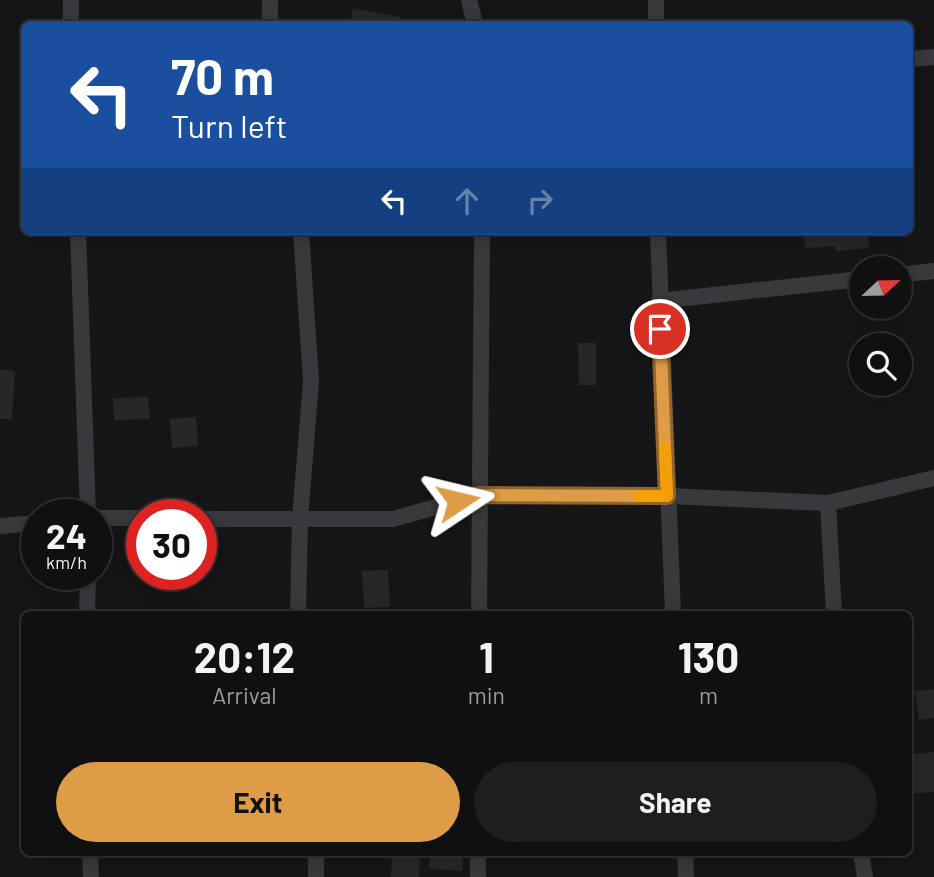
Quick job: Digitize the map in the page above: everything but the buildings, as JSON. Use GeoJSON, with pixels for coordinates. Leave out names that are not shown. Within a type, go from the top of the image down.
{"type":"FeatureCollection","features":[{"type":"Feature","properties":{"kind":"street"},"geometry":{"type":"LineString","coordinates":[[71,0],[71,21]]}},
{"type":"Feature","properties":{"kind":"street"},"geometry":{"type":"LineString","coordinates":[[270,0],[270,21]]}},
{"type":"Feature","properties":{"kind":"street"},"geometry":{"type":"LineString","coordinates":[[469,0],[474,21]]}},
{"type":"Feature","properties":{"kind":"street"},"geometry":{"type":"LineString","coordinates":[[656,0],[656,21]]}},
{"type":"Feature","properties":{"kind":"street"},"geometry":{"type":"LineString","coordinates":[[913,59],[934,57]]}},
{"type":"Feature","properties":{"kind":"street"},"geometry":{"type":"LineString","coordinates":[[78,235],[87,499]]}},
{"type":"Feature","properties":{"kind":"street"},"geometry":{"type":"LineString","coordinates":[[298,611],[300,519],[311,381],[301,235]]}},
{"type":"Feature","properties":{"kind":"street"},"geometry":{"type":"LineString","coordinates":[[479,611],[482,235]]}},
{"type":"Feature","properties":{"kind":"street"},"geometry":{"type":"LineString","coordinates":[[658,235],[673,611]]}},
{"type":"Feature","properties":{"kind":"street"},"geometry":{"type":"LineString","coordinates":[[912,274],[934,271]]}},
{"type":"Feature","properties":{"kind":"street"},"geometry":{"type":"LineString","coordinates":[[659,302],[849,280]]}},
{"type":"Feature","properties":{"kind":"street"},"geometry":{"type":"LineString","coordinates":[[217,519],[393,519],[479,495],[667,496],[828,503],[934,478]]}},
{"type":"Feature","properties":{"kind":"street"},"geometry":{"type":"LineString","coordinates":[[828,503],[834,611]]}},
{"type":"Feature","properties":{"kind":"street"},"geometry":{"type":"LineString","coordinates":[[0,526],[21,524]]}},
{"type":"Feature","properties":{"kind":"street"},"geometry":{"type":"LineString","coordinates":[[87,611],[88,590]]}},
{"type":"Feature","properties":{"kind":"street"},"geometry":{"type":"LineString","coordinates":[[90,856],[91,877]]}},
{"type":"Feature","properties":{"kind":"street"},"geometry":{"type":"LineString","coordinates":[[316,856],[316,877]]}},
{"type":"Feature","properties":{"kind":"street"},"geometry":{"type":"LineString","coordinates":[[478,856],[478,877]]}},
{"type":"Feature","properties":{"kind":"street"},"geometry":{"type":"LineString","coordinates":[[685,856],[686,877]]}},
{"type":"Feature","properties":{"kind":"street"},"geometry":{"type":"LineString","coordinates":[[861,856],[864,877]]}},
{"type":"Feature","properties":{"kind":"slow traffic"},"geometry":{"type":"LineString","coordinates":[[639,496],[667,496],[665,448]]}},
{"type":"Feature","properties":{"kind":"route"},"geometry":{"type":"LineString","coordinates":[[458,501],[479,495],[667,496],[660,329]]}}]}
